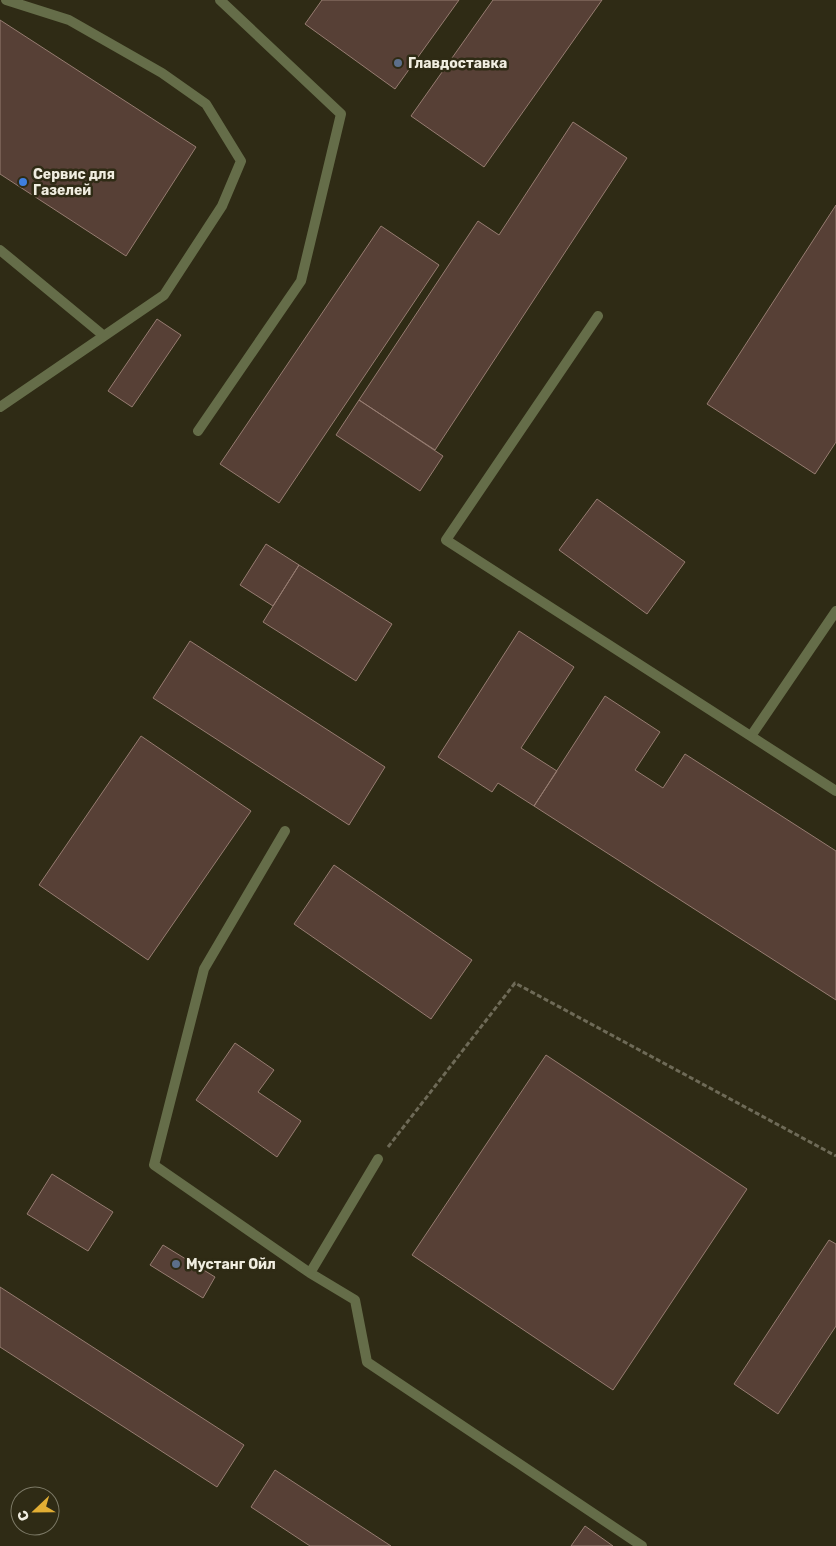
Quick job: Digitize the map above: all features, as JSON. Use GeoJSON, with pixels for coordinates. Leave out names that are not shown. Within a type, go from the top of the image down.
{"type":"FeatureCollection","features":[{"type":"Feature","properties":{"kind":"lane"},"geometry":{"type":"LineString","coordinates":[[0,407],[164,295],[222,206],[241,161],[206,104],[162,73],[69,20],[6,0]]}},
{"type":"Feature","properties":{"kind":"lane"},"geometry":{"type":"LineString","coordinates":[[198,430],[301,281],[341,114],[220,0]]}},
{"type":"Feature","properties":{"kind":"lane"},"geometry":{"type":"LineString","coordinates":[[0,250],[104,336]]}},
{"type":"Feature","properties":{"kind":"lane"},"geometry":{"type":"LineString","coordinates":[[598,316],[446,540],[836,791]]}},
{"type":"Feature","properties":{"kind":"lane"},"geometry":{"type":"LineString","coordinates":[[751,736],[836,611]]}},
{"type":"Feature","properties":{"kind":"lane"},"geometry":{"type":"LineString","coordinates":[[285,831],[204,969],[154,1165],[310,1273],[355,1300],[367,1362],[642,1546]]}},
{"type":"Feature","properties":{"kind":"lane"},"geometry":{"type":"LineString","coordinates":[[310,1273],[378,1160]]}},
{"type":"Feature","properties":{"kind":"path"},"geometry":{"type":"LineString","coordinates":[[378,1160],[515,983],[836,1156]]}},
{"type":"Feature","properties":{"kind":"building"},"geometry":{"type":"Polygon","coordinates":[[[322,0],[459,0],[395,89],[305,24],[322,0]]]}},
{"type":"Feature","properties":{"kind":"building"},"geometry":{"type":"Polygon","coordinates":[[[493,0],[602,0],[484,167],[411,116],[493,0]]]}},
{"type":"Feature","properties":{"kind":"building"},"geometry":{"type":"Polygon","coordinates":[[[0,20],[196,147],[126,256],[0,174],[0,20]]]}},
{"type":"Feature","properties":{"kind":"building"},"geometry":{"type":"Polygon","coordinates":[[[573,122],[627,158],[435,450],[359,400],[478,221],[499,235],[573,122]]]}},
{"type":"Feature","properties":{"kind":"building"},"geometry":{"type":"Polygon","coordinates":[[[836,205],[836,442],[815,474],[707,404],[836,205]]]}},
{"type":"Feature","properties":{"kind":"building"},"geometry":{"type":"Polygon","coordinates":[[[381,226],[439,265],[279,503],[220,464],[381,226]]]}},
{"type":"Feature","properties":{"kind":"building"},"geometry":{"type":"Polygon","coordinates":[[[157,319],[181,335],[132,407],[108,391],[157,319]]]}},
{"type":"Feature","properties":{"kind":"building"},"geometry":{"type":"Polygon","coordinates":[[[359,400],[443,456],[420,491],[336,435],[359,400]]]}},
{"type":"Feature","properties":{"kind":"building"},"geometry":{"type":"Polygon","coordinates":[[[597,499],[685,562],[647,614],[559,550],[597,499]]]}},
{"type":"Feature","properties":{"kind":"building"},"geometry":{"type":"Polygon","coordinates":[[[266,544],[299,565],[273,606],[240,585],[266,544]]]}},
{"type":"Feature","properties":{"kind":"building"},"geometry":{"type":"Polygon","coordinates":[[[299,565],[392,624],[356,681],[263,622],[299,565]]]}},
{"type":"Feature","properties":{"kind":"building"},"geometry":{"type":"Polygon","coordinates":[[[519,631],[574,667],[521,748],[557,771],[534,806],[498,783],[492,792],[438,757],[519,631]]]}},
{"type":"Feature","properties":{"kind":"building"},"geometry":{"type":"Polygon","coordinates":[[[190,641],[385,767],[349,825],[153,698],[190,641]]]}},
{"type":"Feature","properties":{"kind":"building"},"geometry":{"type":"Polygon","coordinates":[[[605,696],[660,732],[635,770],[663,788],[685,754],[836,851],[836,1000],[534,806],[605,696]]]}},
{"type":"Feature","properties":{"kind":"building"},"geometry":{"type":"Polygon","coordinates":[[[141,736],[251,811],[148,960],[39,885],[141,736]]]}},
{"type":"Feature","properties":{"kind":"building"},"geometry":{"type":"Polygon","coordinates":[[[334,865],[472,960],[431,1019],[294,924],[334,865]]]}},
{"type":"Feature","properties":{"kind":"building"},"geometry":{"type":"Polygon","coordinates":[[[235,1043],[274,1070],[258,1092],[301,1121],[277,1157],[196,1100],[235,1043]]]}},
{"type":"Feature","properties":{"kind":"building"},"geometry":{"type":"Polygon","coordinates":[[[546,1055],[747,1189],[613,1390],[412,1255],[546,1055]]]}},
{"type":"Feature","properties":{"kind":"building"},"geometry":{"type":"Polygon","coordinates":[[[52,1174],[113,1212],[88,1251],[27,1214],[52,1174]]]}},
{"type":"Feature","properties":{"kind":"building"},"geometry":{"type":"Polygon","coordinates":[[[829,1240],[836,1244],[836,1326],[778,1414],[734,1384],[829,1240]]]}},
{"type":"Feature","properties":{"kind":"building"},"geometry":{"type":"Polygon","coordinates":[[[163,1245],[215,1277],[203,1298],[150,1265],[163,1245]]]}},
{"type":"Feature","properties":{"kind":"building"},"geometry":{"type":"Polygon","coordinates":[[[0,1287],[244,1445],[217,1487],[0,1347],[0,1287]]]}},
{"type":"Feature","properties":{"kind":"building"},"geometry":{"type":"Polygon","coordinates":[[[275,1470],[391,1546],[310,1546],[251,1507],[275,1470]]]}},
{"type":"Feature","properties":{"kind":"building"},"geometry":{"type":"Polygon","coordinates":[[[585,1526],[613,1546],[571,1546],[585,1526]]]}},
{"type":"Feature","properties":{"kind":"place","name":"Главдоставка"},"geometry":{"type":"Point","coordinates":[398,63]}},
{"type":"Feature","properties":{"kind":"place","name":"Сервис для Газелей"},"geometry":{"type":"Point","coordinates":[23,182]}},
{"type":"Feature","properties":{"kind":"place","name":"Мустанг Ойл"},"geometry":{"type":"Point","coordinates":[176,1264]}}]}
